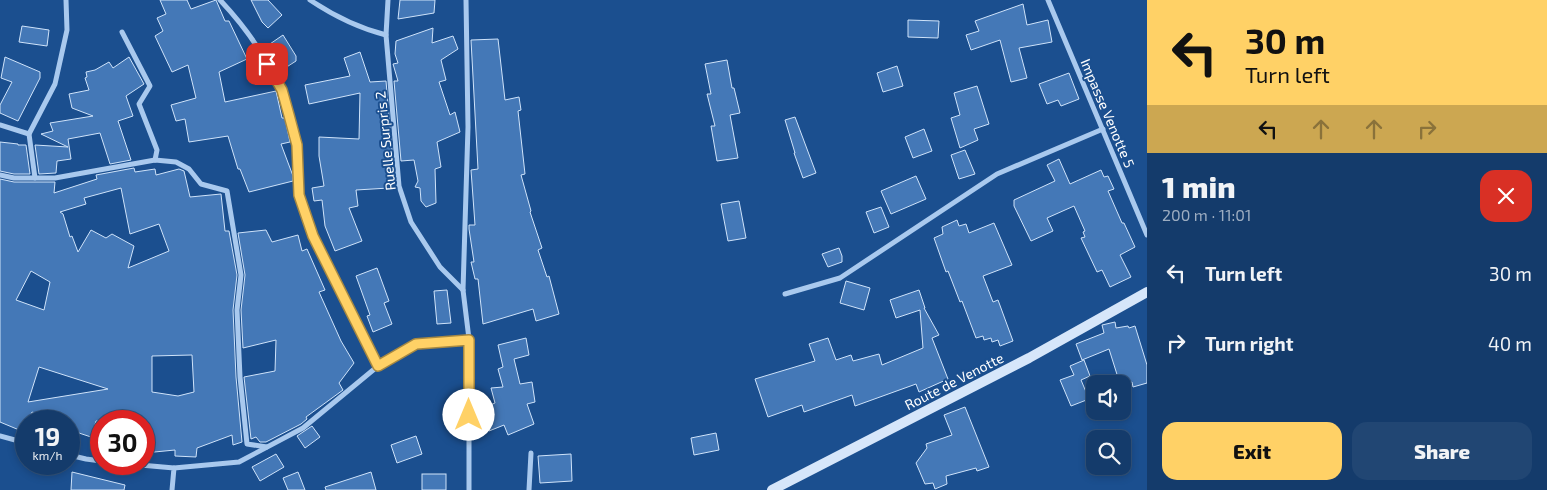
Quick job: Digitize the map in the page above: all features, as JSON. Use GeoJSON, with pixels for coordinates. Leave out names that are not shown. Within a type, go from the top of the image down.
{"type":"FeatureCollection","features":[{"type":"Feature","properties":{"kind":"street"},"geometry":{"type":"LineString","coordinates":[[35,178],[29,134],[55,84],[68,30],[66,0]]}},
{"type":"Feature","properties":{"kind":"street"},"geometry":{"type":"LineString","coordinates":[[220,0],[237,18],[260,50],[282,90],[297,145],[299,195],[313,236],[378,366]]}},
{"type":"Feature","properties":{"kind":"street"},"geometry":{"type":"LineString","coordinates":[[310,0],[330,14],[361,29],[386,35]]}},
{"type":"Feature","properties":{"kind":"street","name":"Ruelle Surpris 2"},"geometry":{"type":"LineString","coordinates":[[388,0],[386,35],[398,186],[411,222],[440,267],[463,290]]}},
{"type":"Feature","properties":{"kind":"street"},"geometry":{"type":"LineString","coordinates":[[466,0],[468,127],[463,290],[469,340],[469,490]]}},
{"type":"Feature","properties":{"kind":"street","name":"Impasse Venotte 5"},"geometry":{"type":"LineString","coordinates":[[1048,0],[1147,235]]}},
{"type":"Feature","properties":{"kind":"street"},"geometry":{"type":"LineString","coordinates":[[122,32],[150,86],[139,104],[157,150],[155,160]]}},
{"type":"Feature","properties":{"kind":"street"},"geometry":{"type":"LineString","coordinates":[[0,124],[29,134]]}},
{"type":"Feature","properties":{"kind":"street"},"geometry":{"type":"LineString","coordinates":[[785,294],[840,278],[997,174],[1103,129]]}},
{"type":"Feature","properties":{"kind":"street"},"geometry":{"type":"LineString","coordinates":[[0,175],[14,178],[55,178],[155,160],[176,162],[189,169],[201,184],[227,190],[241,275],[237,310],[240,377],[247,444],[267,447]]}},
{"type":"Feature","properties":{"kind":"street","name":"Route de Venotte"},"geometry":{"type":"LineString","coordinates":[[772,490],[1029,358],[1147,292]]}},
{"type":"Feature","properties":{"kind":"street"},"geometry":{"type":"LineString","coordinates":[[155,466],[174,468],[240,462],[303,428],[378,366],[416,344],[469,340]]}},
{"type":"Feature","properties":{"kind":"street"},"geometry":{"type":"LineString","coordinates":[[0,436],[15,440]]}},
{"type":"Feature","properties":{"kind":"street"},"geometry":{"type":"LineString","coordinates":[[529,490],[531,453]]}},
{"type":"Feature","properties":{"kind":"street"},"geometry":{"type":"LineString","coordinates":[[172,490],[174,468]]}},
{"type":"Feature","properties":{"kind":"building"},"geometry":{"type":"Polygon","coordinates":[[[160,0],[187,0],[191,9],[216,0],[225,21],[229,21],[247,59],[219,72],[225,102],[276,91],[282,118],[285,118],[290,142],[281,144],[293,176],[293,181],[249,192],[240,169],[238,169],[228,136],[189,142],[185,119],[176,121],[171,105],[196,98],[188,65],[172,72],[155,36],[163,31],[157,18],[166,14],[160,0]]]}},
{"type":"Feature","properties":{"kind":"building"},"geometry":{"type":"Polygon","coordinates":[[[251,0],[268,0],[282,15],[268,28],[262,22],[251,0]]]}},
{"type":"Feature","properties":{"kind":"building"},"geometry":{"type":"Polygon","coordinates":[[[400,0],[435,0],[434,13],[398,19],[400,0]]]}},
{"type":"Feature","properties":{"kind":"building"},"geometry":{"type":"Polygon","coordinates":[[[1023,4],[1027,25],[1048,20],[1052,42],[1019,48],[1027,78],[1011,82],[1000,40],[971,50],[966,35],[979,31],[975,21],[1023,4]]]}},
{"type":"Feature","properties":{"kind":"building"},"geometry":{"type":"Polygon","coordinates":[[[908,20],[939,21],[938,38],[908,37],[908,20]]]}},
{"type":"Feature","properties":{"kind":"building"},"geometry":{"type":"Polygon","coordinates":[[[22,26],[49,30],[47,46],[19,42],[22,26]]]}},
{"type":"Feature","properties":{"kind":"building"},"geometry":{"type":"Polygon","coordinates":[[[433,28],[432,43],[453,36],[458,49],[441,60],[446,80],[439,82],[450,115],[455,112],[460,132],[437,142],[441,167],[435,169],[436,203],[426,207],[421,201],[420,188],[415,187],[418,181],[414,160],[401,161],[394,81],[398,81],[393,64],[398,63],[395,54],[396,41],[433,28]]]}},
{"type":"Feature","properties":{"kind":"building"},"geometry":{"type":"Polygon","coordinates":[[[283,35],[296,56],[296,61],[282,70],[267,46],[283,35]]]}},
{"type":"Feature","properties":{"kind":"building"},"geometry":{"type":"Polygon","coordinates":[[[498,39],[505,100],[519,97],[521,110],[518,111],[525,174],[521,175],[530,212],[542,248],[538,250],[547,277],[549,276],[559,314],[536,321],[533,309],[483,324],[478,279],[475,279],[471,262],[474,262],[469,229],[469,225],[475,225],[471,170],[478,169],[471,40],[498,39]]]}},
{"type":"Feature","properties":{"kind":"building"},"geometry":{"type":"Polygon","coordinates":[[[360,52],[370,82],[386,81],[393,162],[388,162],[389,188],[356,190],[358,206],[349,208],[362,241],[335,251],[325,226],[322,200],[314,201],[312,188],[324,186],[319,156],[319,137],[359,139],[360,93],[309,104],[305,85],[350,76],[344,58],[360,52]]]}},
{"type":"Feature","properties":{"kind":"building"},"geometry":{"type":"Polygon","coordinates":[[[5,57],[40,72],[40,78],[18,121],[0,113],[0,105],[12,82],[1,78],[5,57]]]}},
{"type":"Feature","properties":{"kind":"building"},"geometry":{"type":"Polygon","coordinates":[[[129,57],[144,84],[126,96],[133,116],[118,121],[131,160],[110,164],[100,133],[68,139],[71,159],[57,161],[56,173],[39,174],[35,145],[68,147],[41,134],[53,131],[50,123],[93,116],[72,108],[69,94],[89,90],[85,78],[87,77],[86,72],[95,70],[109,62],[113,68],[129,57]]]}},
{"type":"Feature","properties":{"kind":"building"},"geometry":{"type":"Polygon","coordinates":[[[727,60],[732,88],[734,88],[740,113],[730,115],[738,158],[717,161],[711,126],[715,126],[707,94],[711,94],[705,64],[727,60]]]}},
{"type":"Feature","properties":{"kind":"building"},"geometry":{"type":"Polygon","coordinates":[[[897,66],[903,86],[883,92],[877,73],[897,66]]]}},
{"type":"Feature","properties":{"kind":"building"},"geometry":{"type":"Polygon","coordinates":[[[1069,73],[1079,99],[1061,106],[1058,100],[1047,104],[1039,84],[1069,73]]]}},
{"type":"Feature","properties":{"kind":"building"},"geometry":{"type":"Polygon","coordinates":[[[977,86],[989,124],[974,129],[978,140],[960,148],[951,118],[960,115],[954,93],[977,86]]]}},
{"type":"Feature","properties":{"kind":"building"},"geometry":{"type":"Polygon","coordinates":[[[795,117],[816,173],[803,178],[785,120],[795,117]]]}},
{"type":"Feature","properties":{"kind":"building"},"geometry":{"type":"Polygon","coordinates":[[[924,129],[932,151],[913,158],[905,137],[924,129]]]}},
{"type":"Feature","properties":{"kind":"building"},"geometry":{"type":"Polygon","coordinates":[[[0,142],[26,145],[30,174],[14,174],[0,171],[0,142]]]}},
{"type":"Feature","properties":{"kind":"building"},"geometry":{"type":"Polygon","coordinates":[[[965,150],[975,174],[959,179],[951,155],[965,150]]]}},
{"type":"Feature","properties":{"kind":"building"},"geometry":{"type":"Polygon","coordinates":[[[1059,159],[1070,184],[1101,170],[1104,177],[1108,176],[1114,189],[1108,191],[1135,247],[1120,255],[1131,277],[1110,287],[1102,270],[1097,272],[1081,238],[1085,237],[1083,232],[1085,231],[1074,206],[1047,218],[1053,231],[1031,241],[1014,206],[1014,200],[1055,181],[1047,165],[1059,159]]]}},
{"type":"Feature","properties":{"kind":"building"},"geometry":{"type":"Polygon","coordinates":[[[134,168],[135,172],[155,169],[156,175],[179,169],[184,171],[190,197],[221,194],[225,231],[229,231],[237,275],[233,310],[236,377],[242,442],[233,445],[232,435],[197,448],[196,457],[175,456],[175,450],[155,452],[155,410],[90,410],[90,437],[80,433],[80,410],[15,410],[15,428],[0,422],[0,179],[14,182],[55,182],[54,193],[97,179],[96,175],[134,168]],[[121,188],[84,198],[86,204],[60,212],[63,214],[70,237],[72,236],[78,252],[91,230],[106,238],[112,234],[134,246],[128,268],[169,251],[159,224],[130,234],[121,188]],[[31,271],[16,300],[44,310],[50,282],[31,271]],[[192,355],[152,356],[152,392],[178,396],[194,392],[192,355]],[[39,367],[28,402],[108,389],[39,367]]]}},
{"type":"Feature","properties":{"kind":"building"},"geometry":{"type":"Polygon","coordinates":[[[916,176],[926,199],[891,214],[881,191],[916,176]]]}},
{"type":"Feature","properties":{"kind":"building"},"geometry":{"type":"Polygon","coordinates":[[[739,201],[746,238],[728,241],[721,204],[739,201]]]}},
{"type":"Feature","properties":{"kind":"building"},"geometry":{"type":"Polygon","coordinates":[[[881,207],[889,227],[874,233],[866,212],[881,207]]]}},
{"type":"Feature","properties":{"kind":"building"},"geometry":{"type":"Polygon","coordinates":[[[957,220],[959,226],[966,224],[969,233],[994,223],[1012,265],[983,276],[993,302],[998,300],[1013,341],[1000,346],[998,340],[992,342],[991,338],[984,340],[983,336],[976,338],[962,301],[960,302],[948,271],[946,272],[934,238],[943,234],[942,227],[957,220]]]}},
{"type":"Feature","properties":{"kind":"building"},"geometry":{"type":"Polygon","coordinates":[[[266,230],[272,242],[298,235],[302,251],[307,249],[325,290],[319,292],[341,341],[354,363],[339,383],[343,390],[306,417],[307,419],[301,424],[266,442],[260,442],[256,437],[251,439],[244,377],[275,371],[276,340],[243,348],[241,310],[245,275],[238,233],[266,230]]]}},
{"type":"Feature","properties":{"kind":"building"},"geometry":{"type":"Polygon","coordinates":[[[839,248],[842,262],[828,267],[822,254],[839,248]]]}},
{"type":"Feature","properties":{"kind":"building"},"geometry":{"type":"Polygon","coordinates":[[[377,268],[389,301],[384,303],[392,324],[373,332],[367,316],[370,315],[356,276],[377,268]]]}},
{"type":"Feature","properties":{"kind":"building"},"geometry":{"type":"Polygon","coordinates":[[[846,281],[870,288],[864,310],[840,303],[846,281]]]}},
{"type":"Feature","properties":{"kind":"building"},"geometry":{"type":"Polygon","coordinates":[[[447,290],[451,323],[437,324],[434,291],[447,290]]]}},
{"type":"Feature","properties":{"kind":"building"},"geometry":{"type":"Polygon","coordinates":[[[919,290],[924,308],[939,335],[932,338],[948,379],[919,392],[916,384],[855,406],[852,395],[804,412],[802,405],[768,417],[755,379],[815,361],[809,344],[828,338],[836,360],[851,355],[853,361],[879,354],[882,365],[923,348],[920,310],[896,318],[890,300],[919,290]]]}},
{"type":"Feature","properties":{"kind":"building"},"geometry":{"type":"Polygon","coordinates":[[[1115,322],[1116,328],[1135,326],[1147,365],[1147,383],[1133,387],[1131,375],[1117,375],[1109,349],[1082,360],[1076,344],[1104,333],[1102,325],[1115,322]]]}},
{"type":"Feature","properties":{"kind":"building"},"geometry":{"type":"Polygon","coordinates":[[[526,338],[529,355],[514,359],[520,384],[532,382],[535,402],[527,404],[534,424],[508,435],[504,425],[489,431],[490,405],[495,403],[491,388],[503,387],[498,369],[503,367],[498,345],[526,338]]]}},
{"type":"Feature","properties":{"kind":"building"},"geometry":{"type":"Polygon","coordinates":[[[1084,360],[1090,375],[1086,375],[1086,378],[1081,380],[1086,392],[1086,400],[1071,406],[1060,380],[1074,375],[1070,366],[1084,360]]]}},
{"type":"Feature","properties":{"kind":"building"},"geometry":{"type":"Polygon","coordinates":[[[965,407],[989,467],[977,471],[976,468],[946,476],[947,484],[935,489],[933,483],[925,484],[916,463],[927,448],[926,444],[952,435],[944,415],[965,407]]]}},
{"type":"Feature","properties":{"kind":"building"},"geometry":{"type":"Polygon","coordinates":[[[312,426],[320,437],[305,448],[297,436],[312,426]]]}},
{"type":"Feature","properties":{"kind":"building"},"geometry":{"type":"Polygon","coordinates":[[[716,433],[719,450],[694,455],[691,438],[716,433]]]}},
{"type":"Feature","properties":{"kind":"building"},"geometry":{"type":"Polygon","coordinates":[[[416,436],[422,454],[397,463],[391,445],[416,436]]]}},
{"type":"Feature","properties":{"kind":"building"},"geometry":{"type":"Polygon","coordinates":[[[276,454],[284,467],[260,481],[252,467],[276,454]]]}},
{"type":"Feature","properties":{"kind":"building"},"geometry":{"type":"Polygon","coordinates":[[[571,454],[572,481],[540,483],[538,456],[571,454]]]}},
{"type":"Feature","properties":{"kind":"building"},"geometry":{"type":"Polygon","coordinates":[[[298,472],[305,490],[288,490],[283,478],[298,472]]]}},
{"type":"Feature","properties":{"kind":"building"},"geometry":{"type":"Polygon","coordinates":[[[371,472],[376,490],[326,490],[325,487],[371,472]]]}},
{"type":"Feature","properties":{"kind":"building"},"geometry":{"type":"Polygon","coordinates":[[[80,474],[125,485],[124,490],[71,490],[72,475],[80,474]]]}},
{"type":"Feature","properties":{"kind":"building"},"geometry":{"type":"Polygon","coordinates":[[[422,474],[446,474],[446,490],[422,490],[422,474]]]}},
{"type":"Feature","properties":{"kind":"route"},"geometry":{"type":"LineString","coordinates":[[267,64],[282,90],[289,115],[297,145],[299,195],[313,236],[378,366],[416,344],[469,340],[469,415]]}}]}
